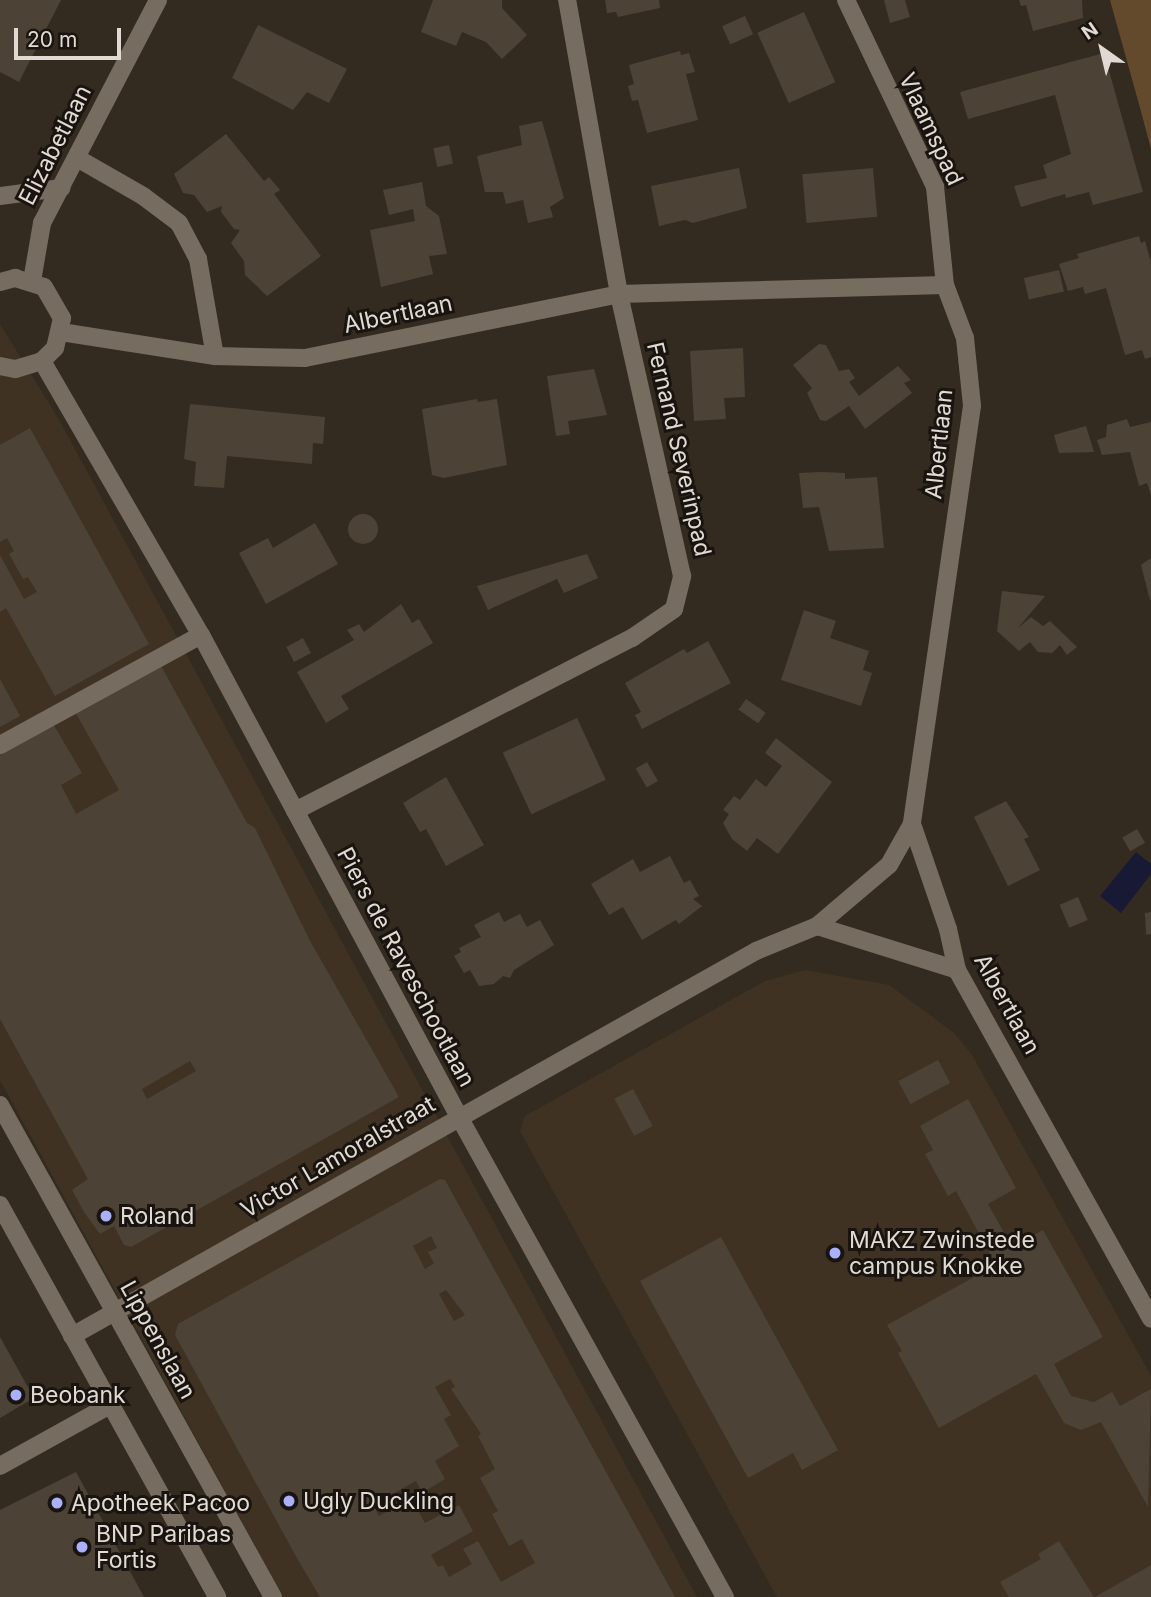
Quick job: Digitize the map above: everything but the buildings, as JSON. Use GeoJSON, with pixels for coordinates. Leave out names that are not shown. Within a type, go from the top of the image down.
{"type":"FeatureCollection","features":[{"type":"Feature","properties":{"kind":"street","name":"Elizabetlaan"},"geometry":{"type":"LineString","coordinates":[[32,281],[42,223],[158,0]]}},
{"type":"Feature","properties":{"kind":"street","name":"Fernand Severinpad"},"geometry":{"type":"LineString","coordinates":[[295,811],[632,638],[674,609],[682,576],[619,294],[567,0]]}},
{"type":"Feature","properties":{"kind":"street","name":"Vlaamspad"},"geometry":{"type":"LineString","coordinates":[[846,0],[935,187],[945,285]]}},
{"type":"Feature","properties":{"kind":"street"},"geometry":{"type":"LineString","coordinates":[[77,158],[143,195],[179,223],[198,259],[215,356]]}},
{"type":"Feature","properties":{"kind":"street"},"geometry":{"type":"LineString","coordinates":[[0,195],[61,188]]}},
{"type":"Feature","properties":{"kind":"street"},"geometry":{"type":"LineString","coordinates":[[0,282],[32,281],[56,300],[61,332],[43,361],[15,369],[0,366]]}},
{"type":"Feature","properties":{"kind":"street","name":"Albertlaan"},"geometry":{"type":"LineString","coordinates":[[61,332],[215,356],[305,358],[619,294],[945,285],[965,338],[972,406],[912,824],[948,929],[957,970],[1151,1319]]}},
{"type":"Feature","properties":{"kind":"street","name":"Piers de Raveschootlaan"},"geometry":{"type":"LineString","coordinates":[[43,361],[201,635],[458,1115],[725,1597]]}},
{"type":"Feature","properties":{"kind":"street"},"geometry":{"type":"LineString","coordinates":[[0,745],[201,635]]}},
{"type":"Feature","properties":{"kind":"street","name":"Victor Lamoralstraat"},"geometry":{"type":"LineString","coordinates":[[72,1336],[115,1314],[458,1115],[756,951],[817,926],[889,865],[912,824]]}},
{"type":"Feature","properties":{"kind":"street"},"geometry":{"type":"LineString","coordinates":[[817,926],[957,970]]}},
{"type":"Feature","properties":{"kind":"street","name":"Lippenslaan"},"geometry":{"type":"LineString","coordinates":[[0,1105],[274,1597]]}},
{"type":"Feature","properties":{"kind":"street"},"geometry":{"type":"LineString","coordinates":[[0,1205],[217,1597]]}},
{"type":"Feature","properties":{"kind":"street"},"geometry":{"type":"LineString","coordinates":[[0,1466],[110,1405]]}},
{"type":"Feature","properties":{"kind":"shaded area"},"geometry":{"type":"Polygon","coordinates":[[[1110,0],[1151,0],[1151,149],[1142,115],[1110,0]]]}},
{"type":"Feature","properties":{"kind":"shaded area"},"geometry":{"type":"Polygon","coordinates":[[[0,324],[58,418],[697,1597],[283,1597],[0,1080],[0,324]]]}},
{"type":"Feature","properties":{"kind":"shaded area"},"geometry":{"type":"Polygon","coordinates":[[[1136,852],[1151,864],[1151,874],[1121,913],[1100,896],[1136,852]]]}},
{"type":"Feature","properties":{"kind":"shaded area","name":"MAKZ Zwinstede campus Knokke"},"geometry":{"type":"Polygon","coordinates":[[[805,970],[889,985],[954,1033],[972,1055],[1151,1376],[1151,1597],[777,1597],[520,1131],[525,1116],[765,981],[805,970]]]}},
{"type":"Feature","properties":{"kind":"place","name":"Roland"},"geometry":{"type":"Point","coordinates":[106,1216]}},
{"type":"Feature","properties":{"kind":"place","name":"MAKZ Zwinstede campus Knokke"},"geometry":{"type":"Point","coordinates":[835,1253]}},
{"type":"Feature","properties":{"kind":"place","name":"Beobank"},"geometry":{"type":"Point","coordinates":[16,1395]}},
{"type":"Feature","properties":{"kind":"place","name":"Ugly Duckling"},"geometry":{"type":"Point","coordinates":[289,1501]}},
{"type":"Feature","properties":{"kind":"place","name":"Apotheek Pacoo"},"geometry":{"type":"Point","coordinates":[57,1503]}},
{"type":"Feature","properties":{"kind":"place","name":"BNP Paribas Fortis"},"geometry":{"type":"Point","coordinates":[82,1547]}}]}
